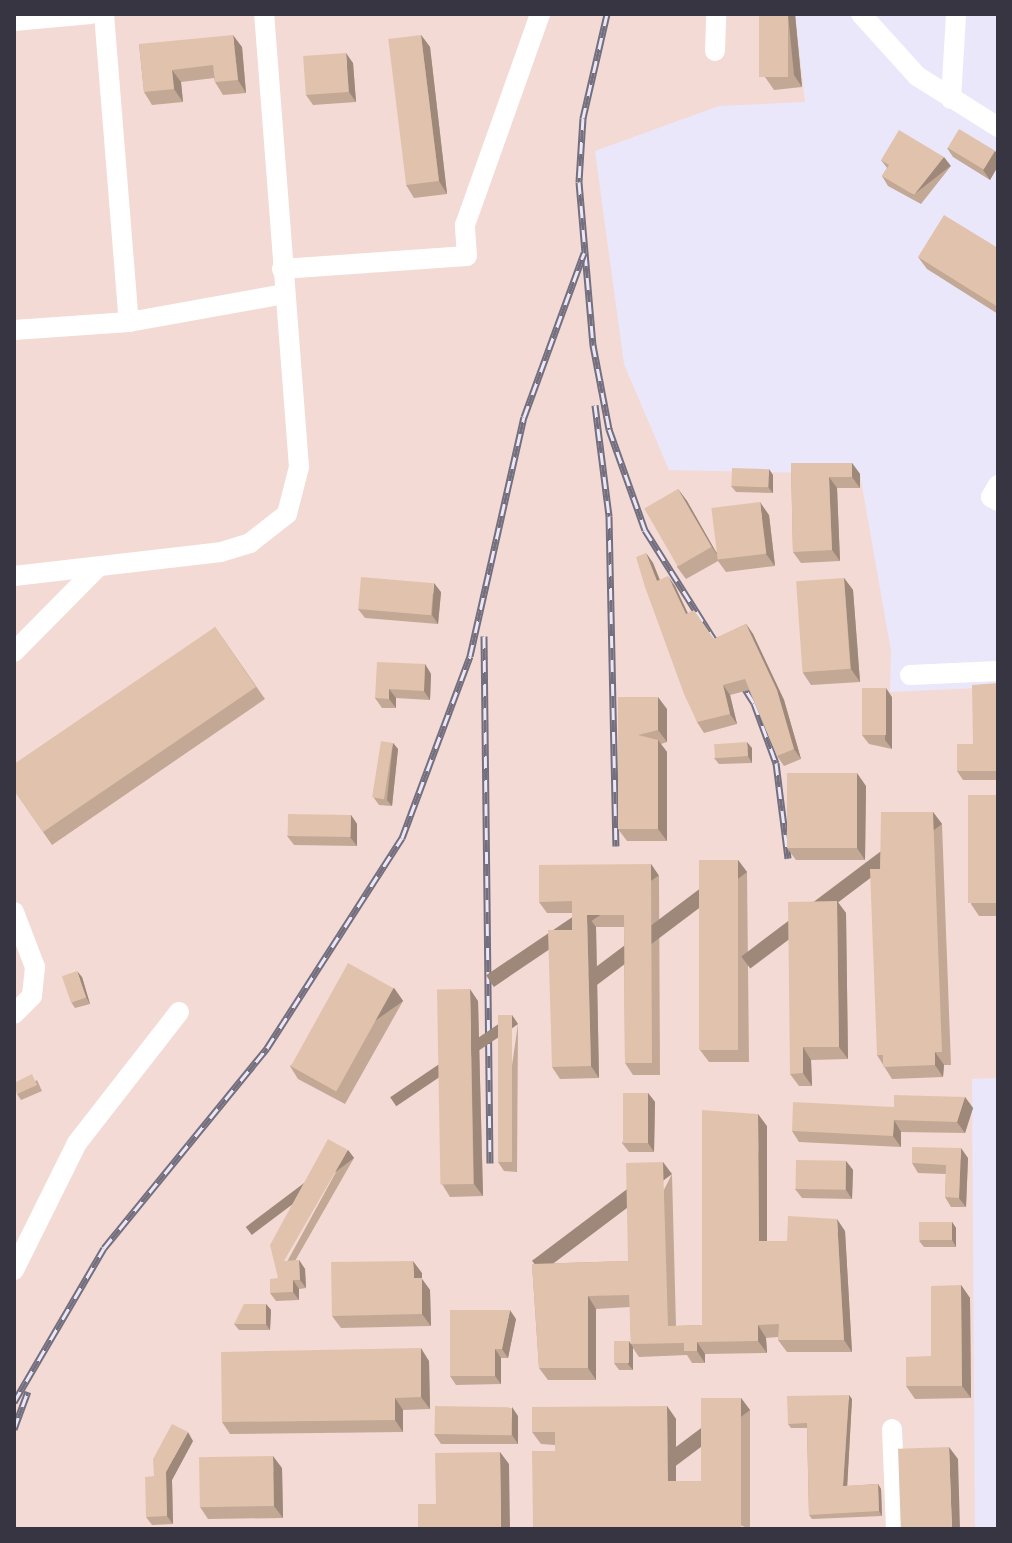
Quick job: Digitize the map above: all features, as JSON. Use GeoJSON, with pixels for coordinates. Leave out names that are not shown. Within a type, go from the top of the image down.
{"type":"FeatureCollection","features":[{"type":"Feature","properties":{"kind":"street"},"geometry":{"type":"LineString","coordinates":[[14,21],[91,14]]}},
{"type":"Feature","properties":{"kind":"street"},"geometry":{"type":"LineString","coordinates":[[104,14],[129,322]]}},
{"type":"Feature","properties":{"kind":"street"},"geometry":{"type":"LineString","coordinates":[[14,576],[96,569],[221,552],[250,543],[287,514],[299,467],[264,14]]}},
{"type":"Feature","properties":{"kind":"street"},"geometry":{"type":"LineString","coordinates":[[282,269],[467,256],[465,225],[540,14]]}},
{"type":"Feature","properties":{"kind":"street"},"geometry":{"type":"LineString","coordinates":[[715,51],[716,14]]}},
{"type":"Feature","properties":{"kind":"street"},"geometry":{"type":"LineString","coordinates":[[861,14],[902,62],[951,99],[998,127]]}},
{"type":"Feature","properties":{"kind":"street"},"geometry":{"type":"LineString","coordinates":[[951,99],[956,14]]}},
{"type":"Feature","properties":{"kind":"street"},"geometry":{"type":"LineString","coordinates":[[14,330],[129,322],[284,294]]}},
{"type":"Feature","properties":{"kind":"street"},"geometry":{"type":"LineString","coordinates":[[998,485],[991,497],[998,501]]}},
{"type":"Feature","properties":{"kind":"street"},"geometry":{"type":"LineString","coordinates":[[14,652],[96,569]]}},
{"type":"Feature","properties":{"kind":"street"},"geometry":{"type":"LineString","coordinates":[[910,675],[998,671]]}},
{"type":"Feature","properties":{"kind":"street"},"geometry":{"type":"LineString","coordinates":[[14,912],[35,967],[32,996],[14,1014]]}},
{"type":"Feature","properties":{"kind":"street"},"geometry":{"type":"LineString","coordinates":[[14,1270],[77,1143],[179,1012]]}},
{"type":"Feature","properties":{"kind":"street"},"geometry":{"type":"LineString","coordinates":[[892,1429],[896,1529]]}},
{"type":"Feature","properties":{"kind":"shaded area"},"geometry":{"type":"Polygon","coordinates":[[[14,14],[795,14],[805,102],[719,106],[595,151],[624,364],[669,470],[860,474],[891,651],[890,692],[998,687],[998,1078],[972,1079],[975,1529],[14,1529],[14,14]]]}},
{"type":"Feature","properties":{"kind":"building"},"geometry":{"type":"Polygon","coordinates":[[[759,14],[788,14],[788,77],[759,77],[759,14]]]}},
{"type":"Feature","properties":{"kind":"building"},"geometry":{"type":"Polygon","coordinates":[[[233,35],[238,80],[215,82],[213,65],[172,70],[174,89],[144,92],[139,44],[233,35]]]}},
{"type":"Feature","properties":{"kind":"building"},"geometry":{"type":"Polygon","coordinates":[[[421,35],[439,181],[406,185],[388,39],[421,35]]]}},
{"type":"Feature","properties":{"kind":"building"},"geometry":{"type":"Polygon","coordinates":[[[346,53],[349,92],[306,95],[303,56],[346,53]]]}},
{"type":"Feature","properties":{"kind":"building"},"geometry":{"type":"Polygon","coordinates":[[[959,129],[995,151],[984,169],[948,148],[959,129]]]}},
{"type":"Feature","properties":{"kind":"building"},"geometry":{"type":"Polygon","coordinates":[[[899,130],[944,157],[914,195],[882,176],[889,165],[881,160],[899,130]]]}},
{"type":"Feature","properties":{"kind":"building"},"geometry":{"type":"Polygon","coordinates":[[[944,215],[998,248],[998,307],[918,257],[944,215]]]}},
{"type":"Feature","properties":{"kind":"building"},"geometry":{"type":"Polygon","coordinates":[[[791,463],[852,463],[852,477],[829,477],[832,550],[793,552],[791,463]]]}},
{"type":"Feature","properties":{"kind":"building"},"geometry":{"type":"Polygon","coordinates":[[[732,468],[769,469],[768,487],[731,486],[732,468]]]}},
{"type":"Feature","properties":{"kind":"building"},"geometry":{"type":"Polygon","coordinates":[[[678,489],[712,547],[678,567],[644,509],[678,489]]]}},
{"type":"Feature","properties":{"kind":"building"},"geometry":{"type":"Polygon","coordinates":[[[760,502],[766,554],[718,560],[711,508],[760,502]]]}},
{"type":"Feature","properties":{"kind":"building"},"geometry":{"type":"Polygon","coordinates":[[[646,553],[657,581],[668,576],[686,614],[694,610],[714,639],[746,624],[777,690],[794,749],[777,756],[745,679],[723,685],[730,714],[697,722],[645,587],[636,557],[646,553]]]}},
{"type":"Feature","properties":{"kind":"building"},"geometry":{"type":"Polygon","coordinates":[[[361,577],[434,583],[431,615],[358,609],[361,577]]]}},
{"type":"Feature","properties":{"kind":"building"},"geometry":{"type":"Polygon","coordinates":[[[844,578],[850,669],[802,672],[796,581],[844,578]]]}},
{"type":"Feature","properties":{"kind":"building"},"geometry":{"type":"Polygon","coordinates":[[[215,627],[256,687],[43,832],[14,790],[14,764],[215,627]]]}},
{"type":"Feature","properties":{"kind":"building"},"geometry":{"type":"Polygon","coordinates":[[[377,662],[425,664],[424,691],[389,689],[389,699],[375,698],[377,662]]]}},
{"type":"Feature","properties":{"kind":"building"},"geometry":{"type":"Polygon","coordinates":[[[998,683],[998,771],[957,771],[957,744],[973,744],[972,685],[998,683]]]}},
{"type":"Feature","properties":{"kind":"building"},"geometry":{"type":"Polygon","coordinates":[[[862,688],[886,688],[886,735],[862,735],[862,688]]]}},
{"type":"Feature","properties":{"kind":"building"},"geometry":{"type":"Polygon","coordinates":[[[618,697],[658,697],[658,730],[638,735],[658,740],[658,829],[618,829],[618,697]]]}},
{"type":"Feature","properties":{"kind":"building"},"geometry":{"type":"Polygon","coordinates":[[[381,741],[393,743],[384,799],[372,797],[381,741]]]}},
{"type":"Feature","properties":{"kind":"building"},"geometry":{"type":"Polygon","coordinates":[[[747,742],[748,756],[715,758],[714,744],[747,742]]]}},
{"type":"Feature","properties":{"kind":"building"},"geometry":{"type":"Polygon","coordinates":[[[787,773],[857,773],[857,848],[787,848],[787,773]]]}},
{"type":"Feature","properties":{"kind":"building"},"geometry":{"type":"Polygon","coordinates":[[[968,795],[998,795],[998,903],[968,903],[968,795]]]}},
{"type":"Feature","properties":{"kind":"building"},"geometry":{"type":"Polygon","coordinates":[[[881,812],[933,812],[942,1052],[935,1052],[935,1065],[883,1067],[883,1055],[877,1055],[870,869],[880,869],[881,812]]]}},
{"type":"Feature","properties":{"kind":"building"},"geometry":{"type":"Polygon","coordinates":[[[288,814],[351,815],[351,837],[288,836],[288,814]]]}},
{"type":"Feature","properties":{"kind":"building"},"geometry":{"type":"Polygon","coordinates":[[[699,860],[738,860],[738,1050],[699,1050],[699,860]]]}},
{"type":"Feature","properties":{"kind":"building"},"geometry":{"type":"Polygon","coordinates":[[[651,864],[652,1063],[625,1063],[624,915],[587,915],[591,1066],[552,1067],[548,930],[572,930],[572,901],[539,902],[539,865],[651,864]]]}},
{"type":"Feature","properties":{"kind":"building"},"geometry":{"type":"Polygon","coordinates":[[[837,901],[839,1047],[803,1047],[803,1073],[790,1074],[788,902],[837,901]]]}},
{"type":"Feature","properties":{"kind":"building"},"geometry":{"type":"Polygon","coordinates":[[[348,963],[393,988],[336,1091],[291,1066],[348,963]]]}},
{"type":"Feature","properties":{"kind":"building"},"geometry":{"type":"Polygon","coordinates":[[[77,971],[86,997],[71,1003],[62,976],[77,971]]]}},
{"type":"Feature","properties":{"kind":"building"},"geometry":{"type":"Polygon","coordinates":[[[470,989],[473,1184],[440,1185],[437,990],[470,989]]]}},
{"type":"Feature","properties":{"kind":"building"},"geometry":{"type":"Polygon","coordinates":[[[498,1015],[512,1015],[512,1162],[498,1162],[498,1015]]]}},
{"type":"Feature","properties":{"kind":"building"},"geometry":{"type":"Polygon","coordinates":[[[32,1074],[37,1085],[17,1094],[14,1083],[32,1074]]]}},
{"type":"Feature","properties":{"kind":"building"},"geometry":{"type":"Polygon","coordinates":[[[623,1093],[648,1093],[648,1143],[623,1143],[623,1093]]]}},
{"type":"Feature","properties":{"kind":"building"},"geometry":{"type":"Polygon","coordinates":[[[894,1095],[965,1097],[957,1122],[894,1120],[893,1136],[792,1131],[793,1102],[894,1107],[894,1095]]]}},
{"type":"Feature","properties":{"kind":"building"},"geometry":{"type":"Polygon","coordinates":[[[702,1110],[758,1114],[759,1241],[787,1241],[788,1216],[837,1219],[844,1340],[778,1340],[779,1324],[758,1325],[758,1341],[697,1342],[697,1351],[684,1351],[684,1343],[631,1344],[629,1295],[588,1296],[588,1368],[539,1368],[532,1264],[628,1261],[626,1163],[663,1162],[668,1326],[702,1325],[702,1110]]]}},
{"type":"Feature","properties":{"kind":"building"},"geometry":{"type":"Polygon","coordinates":[[[328,1139],[348,1150],[284,1261],[299,1260],[300,1280],[293,1280],[293,1292],[270,1293],[270,1279],[278,1278],[270,1245],[328,1139]]]}},
{"type":"Feature","properties":{"kind":"building"},"geometry":{"type":"Polygon","coordinates":[[[912,1147],[961,1148],[959,1198],[945,1197],[946,1165],[912,1163],[912,1147]]]}},
{"type":"Feature","properties":{"kind":"building"},"geometry":{"type":"Polygon","coordinates":[[[796,1160],[846,1161],[845,1190],[795,1189],[796,1160]]]}},
{"type":"Feature","properties":{"kind":"building"},"geometry":{"type":"Polygon","coordinates":[[[919,1222],[952,1222],[952,1240],[919,1240],[919,1222]]]}},
{"type":"Feature","properties":{"kind":"building"},"geometry":{"type":"Polygon","coordinates":[[[413,1261],[414,1278],[422,1278],[422,1314],[332,1316],[331,1262],[413,1261]]]}},
{"type":"Feature","properties":{"kind":"building"},"geometry":{"type":"Polygon","coordinates":[[[961,1285],[962,1386],[906,1386],[906,1357],[931,1356],[931,1286],[961,1285]]]}},
{"type":"Feature","properties":{"kind":"building"},"geometry":{"type":"Polygon","coordinates":[[[244,1304],[266,1304],[266,1324],[234,1324],[244,1304]]]}},
{"type":"Feature","properties":{"kind":"building"},"geometry":{"type":"Polygon","coordinates":[[[450,1310],[510,1310],[502,1349],[495,1349],[495,1376],[450,1376],[450,1310]]]}},
{"type":"Feature","properties":{"kind":"building"},"geometry":{"type":"Polygon","coordinates":[[[614,1341],[629,1341],[629,1363],[614,1363],[614,1341]]]}},
{"type":"Feature","properties":{"kind":"building"},"geometry":{"type":"Polygon","coordinates":[[[421,1348],[421,1397],[395,1398],[395,1420],[222,1422],[221,1352],[421,1348]]]}},
{"type":"Feature","properties":{"kind":"building"},"geometry":{"type":"Polygon","coordinates":[[[849,1395],[843,1486],[878,1484],[879,1511],[809,1515],[807,1423],[788,1424],[787,1396],[849,1395]]]}},
{"type":"Feature","properties":{"kind":"building"},"geometry":{"type":"Polygon","coordinates":[[[701,1398],[741,1398],[741,1529],[533,1529],[532,1451],[555,1451],[555,1432],[532,1432],[532,1407],[667,1406],[668,1481],[701,1481],[701,1398]]]}},
{"type":"Feature","properties":{"kind":"building"},"geometry":{"type":"Polygon","coordinates":[[[435,1406],[512,1407],[511,1435],[435,1434],[435,1406]]]}},
{"type":"Feature","properties":{"kind":"building"},"geometry":{"type":"Polygon","coordinates":[[[172,1424],[188,1432],[166,1472],[167,1516],[146,1517],[145,1477],[154,1476],[153,1459],[172,1424]]]}},
{"type":"Feature","properties":{"kind":"building"},"geometry":{"type":"Polygon","coordinates":[[[949,1447],[952,1529],[901,1529],[898,1449],[949,1447]]]}},
{"type":"Feature","properties":{"kind":"building"},"geometry":{"type":"Polygon","coordinates":[[[500,1452],[501,1529],[418,1529],[418,1504],[436,1504],[435,1453],[500,1452]]]}},
{"type":"Feature","properties":{"kind":"building"},"geometry":{"type":"Polygon","coordinates":[[[273,1456],[274,1506],[200,1507],[199,1457],[273,1456]]]}},
{"type":"Feature","properties":{"kind":"railway"},"geometry":{"type":"LineString","coordinates":[[607,14],[583,118],[579,182],[593,345],[609,429],[645,530],[754,703],[776,763],[788,858]]}},
{"type":"Feature","properties":{"kind":"railway"},"geometry":{"type":"LineString","coordinates":[[14,1402],[104,1248],[267,1048],[402,838],[470,656],[524,417],[584,253]]}},
{"type":"Feature","properties":{"kind":"railway"},"geometry":{"type":"LineString","coordinates":[[595,405],[609,516],[616,846]]}},
{"type":"Feature","properties":{"kind":"railway"},"geometry":{"type":"LineString","coordinates":[[484,636],[490,1163]]}},
{"type":"Feature","properties":{"kind":"railway"},"geometry":{"type":"LineString","coordinates":[[14,1429],[28,1391]]}}]}
